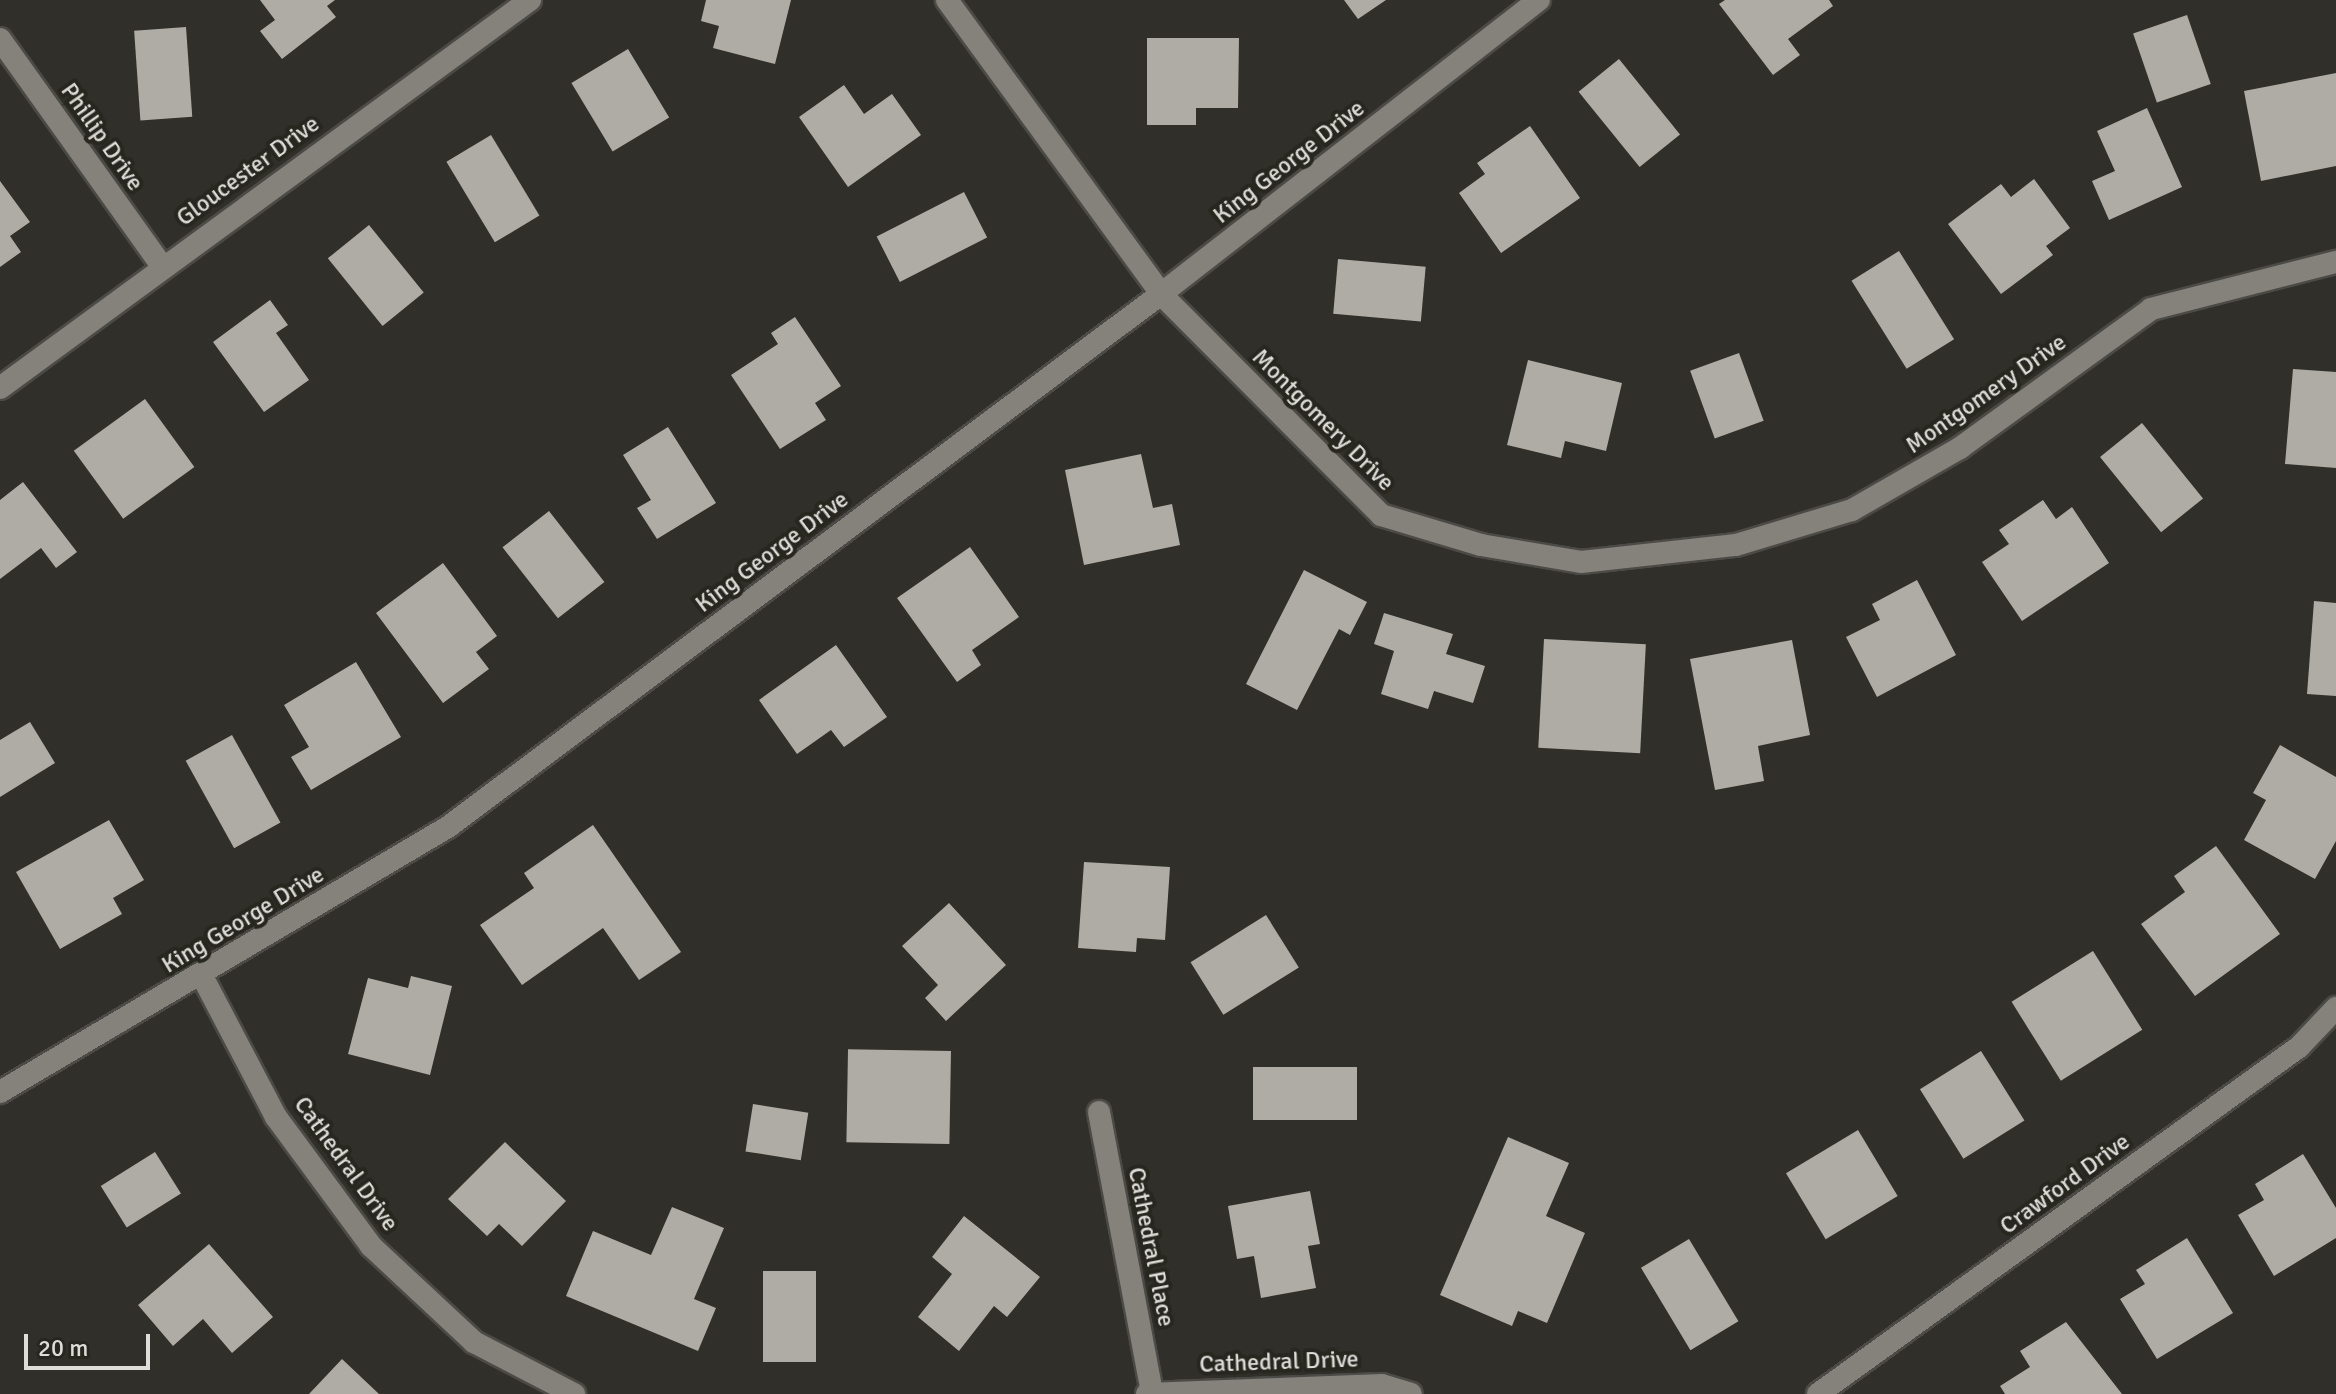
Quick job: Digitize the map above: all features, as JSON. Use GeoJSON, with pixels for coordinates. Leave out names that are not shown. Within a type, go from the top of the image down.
{"type":"FeatureCollection","features":[{"type":"Feature","properties":{"kind":"street","name":"Gloucester Drive"},"geometry":{"type":"LineString","coordinates":[[0,388],[161,265],[530,0]]}},
{"type":"Feature","properties":{"kind":"street","name":"Montgomery Drive"},"geometry":{"type":"LineString","coordinates":[[947,0],[1161,294],[1381,515],[1481,545],[1581,562],[1736,545],[1852,510],[1960,448],[2151,309],[2336,262]]}},
{"type":"Feature","properties":{"kind":"street","name":"King George Drive"},"geometry":{"type":"LineString","coordinates":[[0,1092],[202,976],[448,827],[1161,294],[1539,0]]}},
{"type":"Feature","properties":{"kind":"street","name":"Phillip Drive"},"geometry":{"type":"LineString","coordinates":[[0,39],[161,265]]}},
{"type":"Feature","properties":{"kind":"street","name":"Cathedral Drive"},"geometry":{"type":"LineString","coordinates":[[202,976],[276,1117],[371,1246],[474,1342],[574,1394]]}},
{"type":"Feature","properties":{"kind":"street","name":"Crawford Drive"},"geometry":{"type":"LineString","coordinates":[[1818,1394],[2299,1047],[2336,1008]]}},
{"type":"Feature","properties":{"kind":"street","name":"Cathedral Place"},"geometry":{"type":"LineString","coordinates":[[1099,1112],[1150,1393]]}},
{"type":"Feature","properties":{"kind":"street","name":"Cathedral Drive"},"geometry":{"type":"LineString","coordinates":[[1150,1393],[1382,1385],[1411,1394]]}},
{"type":"Feature","properties":{"kind":"building"},"geometry":{"type":"Polygon","coordinates":[[[260,0],[335,0],[327,6],[336,17],[282,59],[260,31],[275,20],[260,0]]]}},
{"type":"Feature","properties":{"kind":"building"},"geometry":{"type":"Polygon","coordinates":[[[706,0],[791,0],[775,64],[713,48],[719,26],[701,21],[706,0]]]}},
{"type":"Feature","properties":{"kind":"building"},"geometry":{"type":"Polygon","coordinates":[[[1344,0],[1386,0],[1358,19],[1344,0]]]}},
{"type":"Feature","properties":{"kind":"building"},"geometry":{"type":"Polygon","coordinates":[[[1725,0],[1829,0],[1833,6],[1788,39],[1800,55],[1773,75],[1719,4],[1725,0]]]}},
{"type":"Feature","properties":{"kind":"building"},"geometry":{"type":"Polygon","coordinates":[[[2187,15],[2211,84],[2157,103],[2133,34],[2187,15]]]}},
{"type":"Feature","properties":{"kind":"building"},"geometry":{"type":"Polygon","coordinates":[[[186,27],[192,117],[140,120],[134,31],[186,27]]]}},
{"type":"Feature","properties":{"kind":"building"},"geometry":{"type":"Polygon","coordinates":[[[1147,38],[1239,38],[1238,108],[1196,108],[1196,125],[1147,125],[1147,38]]]}},
{"type":"Feature","properties":{"kind":"building"},"geometry":{"type":"Polygon","coordinates":[[[628,49],[669,118],[613,152],[571,83],[628,49]]]}},
{"type":"Feature","properties":{"kind":"building"},"geometry":{"type":"Polygon","coordinates":[[[1619,59],[1680,134],[1640,167],[1579,92],[1619,59]]]}},
{"type":"Feature","properties":{"kind":"building"},"geometry":{"type":"Polygon","coordinates":[[[2336,73],[2336,166],[2261,181],[2244,91],[2336,73]]]}},
{"type":"Feature","properties":{"kind":"building"},"geometry":{"type":"Polygon","coordinates":[[[844,85],[864,114],[892,94],[921,135],[848,187],[799,117],[844,85]]]}},
{"type":"Feature","properties":{"kind":"building"},"geometry":{"type":"Polygon","coordinates":[[[2147,108],[2182,187],[2109,220],[2092,181],[2115,171],[2097,131],[2147,108]]]}},
{"type":"Feature","properties":{"kind":"building"},"geometry":{"type":"Polygon","coordinates":[[[1530,126],[1580,198],[1501,253],[1459,193],[1485,174],[1477,163],[1530,126]]]}},
{"type":"Feature","properties":{"kind":"building"},"geometry":{"type":"Polygon","coordinates":[[[491,135],[539,216],[495,242],[446,162],[491,135]]]}},
{"type":"Feature","properties":{"kind":"building"},"geometry":{"type":"Polygon","coordinates":[[[2034,179],[2070,228],[2046,246],[2053,255],[2001,294],[1948,224],[2001,184],[2011,197],[2034,179]]]}},
{"type":"Feature","properties":{"kind":"building"},"geometry":{"type":"Polygon","coordinates":[[[0,181],[30,222],[10,236],[21,252],[0,267],[0,181]]]}},
{"type":"Feature","properties":{"kind":"building"},"geometry":{"type":"Polygon","coordinates":[[[964,192],[987,237],[900,282],[877,236],[964,192]]]}},
{"type":"Feature","properties":{"kind":"building"},"geometry":{"type":"Polygon","coordinates":[[[369,225],[424,293],[383,326],[328,258],[369,225]]]}},
{"type":"Feature","properties":{"kind":"building"},"geometry":{"type":"Polygon","coordinates":[[[1899,251],[1954,339],[1907,369],[1852,281],[1899,251]]]}},
{"type":"Feature","properties":{"kind":"building"},"geometry":{"type":"Polygon","coordinates":[[[1338,259],[1426,267],[1421,321],[1333,314],[1338,259]]]}},
{"type":"Feature","properties":{"kind":"building"},"geometry":{"type":"Polygon","coordinates":[[[270,300],[288,325],[276,333],[309,380],[264,412],[213,342],[270,300]]]}},
{"type":"Feature","properties":{"kind":"building"},"geometry":{"type":"Polygon","coordinates":[[[795,317],[841,386],[815,403],[826,420],[780,449],[731,375],[778,344],[771,333],[795,317]]]}},
{"type":"Feature","properties":{"kind":"building"},"geometry":{"type":"Polygon","coordinates":[[[1739,353],[1764,421],[1715,438],[1690,371],[1739,353]]]}},
{"type":"Feature","properties":{"kind":"building"},"geometry":{"type":"Polygon","coordinates":[[[1528,360],[1622,383],[1606,451],[1565,441],[1561,458],[1507,445],[1528,360]]]}},
{"type":"Feature","properties":{"kind":"building"},"geometry":{"type":"Polygon","coordinates":[[[2293,369],[2336,372],[2336,468],[2285,464],[2293,369]]]}},
{"type":"Feature","properties":{"kind":"building"},"geometry":{"type":"Polygon","coordinates":[[[145,399],[194,467],[123,519],[74,451],[145,399]]]}},
{"type":"Feature","properties":{"kind":"building"},"geometry":{"type":"Polygon","coordinates":[[[2142,423],[2203,498],[2161,532],[2100,457],[2142,423]]]}},
{"type":"Feature","properties":{"kind":"building"},"geometry":{"type":"Polygon","coordinates":[[[668,427],[716,503],[657,539],[637,508],[651,500],[623,455],[668,427]]]}},
{"type":"Feature","properties":{"kind":"building"},"geometry":{"type":"Polygon","coordinates":[[[1141,454],[1153,508],[1172,504],[1180,545],[1084,565],[1065,470],[1141,454]]]}},
{"type":"Feature","properties":{"kind":"building"},"geometry":{"type":"Polygon","coordinates":[[[23,482],[77,552],[56,568],[41,548],[0,579],[0,500],[23,482]]]}},
{"type":"Feature","properties":{"kind":"building"},"geometry":{"type":"Polygon","coordinates":[[[2043,500],[2056,519],[2072,507],[2109,563],[2022,621],[1982,562],[2009,544],[1999,530],[2043,500]]]}},
{"type":"Feature","properties":{"kind":"building"},"geometry":{"type":"Polygon","coordinates":[[[549,511],[604,582],[558,618],[503,547],[549,511]]]}},
{"type":"Feature","properties":{"kind":"building"},"geometry":{"type":"Polygon","coordinates":[[[970,547],[1019,617],[972,650],[981,665],[957,682],[897,598],[970,547]]]}},
{"type":"Feature","properties":{"kind":"building"},"geometry":{"type":"Polygon","coordinates":[[[443,563],[497,636],[476,652],[489,669],[443,703],[376,613],[443,563]]]}},
{"type":"Feature","properties":{"kind":"building"},"geometry":{"type":"Polygon","coordinates":[[[1304,570],[1367,602],[1350,635],[1339,629],[1297,710],[1246,684],[1304,570]]]}},
{"type":"Feature","properties":{"kind":"building"},"geometry":{"type":"Polygon","coordinates":[[[1917,580],[1956,655],[1877,697],[1846,637],[1880,620],[1872,604],[1917,580]]]}},
{"type":"Feature","properties":{"kind":"building"},"geometry":{"type":"Polygon","coordinates":[[[2314,601],[2336,603],[2336,696],[2307,694],[2314,601]]]}},
{"type":"Feature","properties":{"kind":"building"},"geometry":{"type":"Polygon","coordinates":[[[1384,613],[1453,634],[1446,654],[1485,666],[1473,703],[1434,691],[1428,709],[1381,694],[1394,651],[1374,644],[1384,613]]]}},
{"type":"Feature","properties":{"kind":"building"},"geometry":{"type":"Polygon","coordinates":[[[1544,639],[1646,644],[1640,753],[1538,748],[1544,639]]]}},
{"type":"Feature","properties":{"kind":"building"},"geometry":{"type":"Polygon","coordinates":[[[1792,640],[1810,735],[1758,746],[1764,781],[1715,790],[1690,659],[1792,640]]]}},
{"type":"Feature","properties":{"kind":"building"},"geometry":{"type":"Polygon","coordinates":[[[836,645],[887,717],[844,747],[831,730],[797,754],[759,700],[836,645]]]}},
{"type":"Feature","properties":{"kind":"building"},"geometry":{"type":"Polygon","coordinates":[[[356,662],[401,737],[311,790],[291,757],[309,747],[284,705],[356,662]]]}},
{"type":"Feature","properties":{"kind":"building"},"geometry":{"type":"Polygon","coordinates":[[[30,722],[55,763],[0,797],[0,740],[30,722]]]}},
{"type":"Feature","properties":{"kind":"building"},"geometry":{"type":"Polygon","coordinates":[[[232,735],[280,822],[234,848],[186,761],[232,735]]]}},
{"type":"Feature","properties":{"kind":"building"},"geometry":{"type":"Polygon","coordinates":[[[2280,745],[2336,777],[2336,841],[2315,879],[2244,840],[2266,800],[2253,793],[2280,745]]]}},
{"type":"Feature","properties":{"kind":"building"},"geometry":{"type":"Polygon","coordinates":[[[109,820],[144,880],[113,898],[122,914],[60,949],[16,872],[109,820]]]}},
{"type":"Feature","properties":{"kind":"building"},"geometry":{"type":"Polygon","coordinates":[[[593,825],[681,952],[639,980],[603,928],[522,985],[480,925],[534,888],[524,873],[593,825]]]}},
{"type":"Feature","properties":{"kind":"building"},"geometry":{"type":"Polygon","coordinates":[[[2216,846],[2280,934],[2195,996],[2141,924],[2185,892],[2174,876],[2216,846]]]}},
{"type":"Feature","properties":{"kind":"building"},"geometry":{"type":"Polygon","coordinates":[[[1084,862],[1170,867],[1165,940],[1137,938],[1136,952],[1078,948],[1084,862]]]}},
{"type":"Feature","properties":{"kind":"building"},"geometry":{"type":"Polygon","coordinates":[[[949,903],[1006,965],[946,1021],[925,998],[938,985],[902,946],[949,903]]]}},
{"type":"Feature","properties":{"kind":"building"},"geometry":{"type":"Polygon","coordinates":[[[1266,915],[1299,968],[1223,1015],[1191,962],[1266,915]]]}},
{"type":"Feature","properties":{"kind":"building"},"geometry":{"type":"Polygon","coordinates":[[[2093,951],[2142,1030],[2061,1081],[2012,1002],[2093,951]]]}},
{"type":"Feature","properties":{"kind":"building"},"geometry":{"type":"Polygon","coordinates":[[[411,976],[452,986],[430,1075],[348,1054],[368,978],[408,988],[411,976]]]}},
{"type":"Feature","properties":{"kind":"building"},"geometry":{"type":"Polygon","coordinates":[[[848,1049],[951,1051],[949,1144],[846,1142],[848,1049]]]}},
{"type":"Feature","properties":{"kind":"building"},"geometry":{"type":"Polygon","coordinates":[[[1981,1051],[2024,1121],[1963,1159],[1920,1089],[1981,1051]]]}},
{"type":"Feature","properties":{"kind":"building"},"geometry":{"type":"Polygon","coordinates":[[[1253,1067],[1357,1067],[1357,1120],[1253,1120],[1253,1067]]]}},
{"type":"Feature","properties":{"kind":"building"},"geometry":{"type":"Polygon","coordinates":[[[753,1104],[808,1113],[801,1160],[745,1151],[753,1104]]]}},
{"type":"Feature","properties":{"kind":"building"},"geometry":{"type":"Polygon","coordinates":[[[1858,1130],[1898,1196],[1826,1239],[1786,1173],[1858,1130]]]}},
{"type":"Feature","properties":{"kind":"building"},"geometry":{"type":"Polygon","coordinates":[[[1508,1137],[1569,1163],[1546,1216],[1585,1233],[1547,1323],[1518,1311],[1512,1326],[1440,1295],[1508,1137]]]}},
{"type":"Feature","properties":{"kind":"building"},"geometry":{"type":"Polygon","coordinates":[[[505,1142],[566,1201],[522,1246],[499,1224],[487,1236],[448,1199],[505,1142]]]}},
{"type":"Feature","properties":{"kind":"building"},"geometry":{"type":"Polygon","coordinates":[[[155,1152],[181,1194],[127,1227],[101,1186],[155,1152]]]}},
{"type":"Feature","properties":{"kind":"building"},"geometry":{"type":"Polygon","coordinates":[[[2303,1154],[2336,1208],[2336,1238],[2274,1276],[2238,1215],[2264,1200],[2255,1184],[2303,1154]]]}},
{"type":"Feature","properties":{"kind":"building"},"geometry":{"type":"Polygon","coordinates":[[[1310,1191],[1320,1244],[1308,1246],[1316,1288],[1261,1298],[1254,1256],[1237,1259],[1228,1206],[1310,1191]]]}},
{"type":"Feature","properties":{"kind":"building"},"geometry":{"type":"Polygon","coordinates":[[[672,1207],[724,1228],[694,1299],[716,1308],[698,1351],[566,1296],[593,1231],[651,1255],[672,1207]]]}},
{"type":"Feature","properties":{"kind":"building"},"geometry":{"type":"Polygon","coordinates":[[[964,1216],[1040,1277],[1007,1317],[994,1306],[959,1351],[918,1317],[952,1274],[932,1257],[964,1216]]]}},
{"type":"Feature","properties":{"kind":"building"},"geometry":{"type":"Polygon","coordinates":[[[2187,1238],[2233,1313],[2157,1359],[2120,1299],[2145,1284],[2136,1270],[2187,1238]]]}},
{"type":"Feature","properties":{"kind":"building"},"geometry":{"type":"Polygon","coordinates":[[[1689,1239],[1738,1321],[1690,1350],[1641,1268],[1689,1239]]]}},
{"type":"Feature","properties":{"kind":"building"},"geometry":{"type":"Polygon","coordinates":[[[209,1244],[273,1317],[232,1353],[203,1319],[173,1346],[138,1305],[209,1244]]]}},
{"type":"Feature","properties":{"kind":"building"},"geometry":{"type":"Polygon","coordinates":[[[763,1271],[816,1271],[816,1362],[763,1362],[763,1271]]]}},
{"type":"Feature","properties":{"kind":"building"},"geometry":{"type":"Polygon","coordinates":[[[2066,1322],[2122,1394],[2005,1394],[2000,1386],[2030,1367],[2020,1351],[2066,1322]]]}},
{"type":"Feature","properties":{"kind":"building"},"geometry":{"type":"Polygon","coordinates":[[[342,1359],[379,1394],[309,1394],[342,1359]]]}}]}
